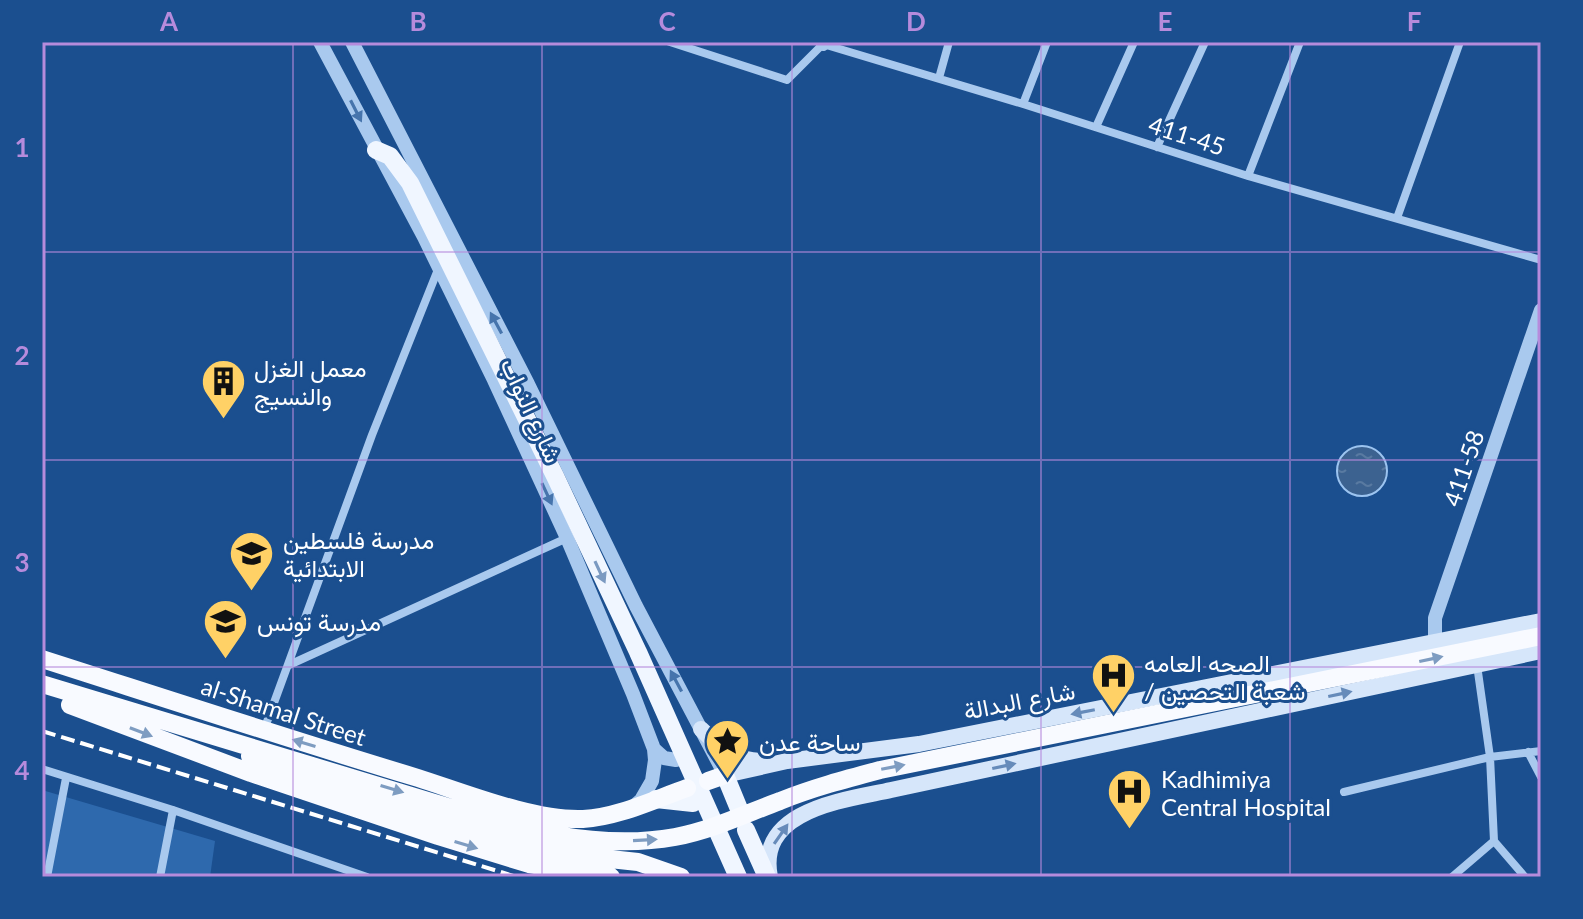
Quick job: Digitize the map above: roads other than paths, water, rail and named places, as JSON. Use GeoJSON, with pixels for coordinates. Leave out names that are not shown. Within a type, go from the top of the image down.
{"type":"FeatureCollection","features":[{"type":"Feature","properties":{"kind":"highway"},"geometry":{"type":"LineString","coordinates":[[42,684],[510,826],[605,841],[655,840],[708,829],[803,792],[880,770],[1541,636]]}},
{"type":"Feature","properties":{"kind":"highway","name":"al-Shamal Street"},"geometry":{"type":"LineString","coordinates":[[42,659],[498,803],[553,817],[605,817],[655,799],[690,796]]}},
{"type":"Feature","properties":{"kind":"highway"},"geometry":{"type":"LineString","coordinates":[[42,695],[251,773],[438,836],[529,864],[611,877]]}},
{"type":"Feature","properties":{"kind":"highway"},"geometry":{"type":"LineString","coordinates":[[200,733],[265,763],[501,840],[563,854],[638,862],[681,877]]}},
{"type":"Feature","properties":{"kind":"main road"},"geometry":{"type":"LineString","coordinates":[[376,150],[390,156],[405,173],[555,476],[638,652],[738,877]]}},
{"type":"Feature","properties":{"kind":"main road","name":"شارع البدالة"},"geometry":{"type":"LineString","coordinates":[[787,761],[919,744],[1541,621]]}},
{"type":"Feature","properties":{"kind":"main road"},"geometry":{"type":"LineString","coordinates":[[768,877],[770,854],[776,837],[794,818],[819,808],[1541,651]]}},
{"type":"Feature","properties":{"kind":"main road"},"geometry":{"type":"LineString","coordinates":[[701,729],[715,744],[734,756],[750,760],[787,761]]}},
{"type":"Feature","properties":{"kind":"main road"},"geometry":{"type":"LineString","coordinates":[[739,809],[716,778],[787,761]]}},
{"type":"Feature","properties":{"kind":"main road"},"geometry":{"type":"LineString","coordinates":[[747,834],[768,877]]}},
{"type":"Feature","properties":{"kind":"street","name":"شارع النواب"},"geometry":{"type":"LineString","coordinates":[[320,42],[439,267],[567,538],[654,749]]}},
{"type":"Feature","properties":{"kind":"street","name":"شارع النواب"},"geometry":{"type":"LineString","coordinates":[[352,42],[701,729],[716,778]]}},
{"type":"Feature","properties":{"kind":"street"},"geometry":{"type":"LineString","coordinates":[[670,42],[787,80],[824,43]]}},
{"type":"Feature","properties":{"kind":"street"},"geometry":{"type":"LineString","coordinates":[[939,78],[949,42]]}},
{"type":"Feature","properties":{"kind":"street"},"geometry":{"type":"LineString","coordinates":[[1023,104],[1047,42]]}},
{"type":"Feature","properties":{"kind":"street"},"geometry":{"type":"LineString","coordinates":[[1096,127],[1134,42]]}},
{"type":"Feature","properties":{"kind":"street"},"geometry":{"type":"LineString","coordinates":[[1157,147],[1205,42]]}},
{"type":"Feature","properties":{"kind":"street"},"geometry":{"type":"LineString","coordinates":[[1248,176],[1300,42]]}},
{"type":"Feature","properties":{"kind":"street"},"geometry":{"type":"LineString","coordinates":[[1397,218],[1460,42]]}},
{"type":"Feature","properties":{"kind":"street","name":"411-45"},"geometry":{"type":"LineString","coordinates":[[824,43],[1248,176],[1541,260]]}},
{"type":"Feature","properties":{"kind":"street"},"geometry":{"type":"LineString","coordinates":[[263,730],[372,435],[439,267]]}},
{"type":"Feature","properties":{"kind":"street","name":"411-58"},"geometry":{"type":"LineString","coordinates":[[1435,642],[1435,618],[1541,310]]}},
{"type":"Feature","properties":{"kind":"street"},"geometry":{"type":"LineString","coordinates":[[289,665],[567,538]]}},
{"type":"Feature","properties":{"kind":"street"},"geometry":{"type":"LineString","coordinates":[[1477,665],[1490,757],[1494,841],[1525,877]]}},
{"type":"Feature","properties":{"kind":"street"},"geometry":{"type":"LineString","coordinates":[[695,751],[701,743],[701,729]]}},
{"type":"Feature","properties":{"kind":"street"},"geometry":{"type":"LineString","coordinates":[[654,749],[664,758],[676,760]]}},
{"type":"Feature","properties":{"kind":"street"},"geometry":{"type":"LineString","coordinates":[[633,807],[652,781],[654,749]]}},
{"type":"Feature","properties":{"kind":"street"},"geometry":{"type":"LineString","coordinates":[[1344,792],[1490,757],[1541,751]]}},
{"type":"Feature","properties":{"kind":"street"},"geometry":{"type":"LineString","coordinates":[[1528,752],[1541,777]]}},
{"type":"Feature","properties":{"kind":"street"},"geometry":{"type":"LineString","coordinates":[[42,769],[173,810],[367,877]]}},
{"type":"Feature","properties":{"kind":"street"},"geometry":{"type":"LineString","coordinates":[[47,877],[66,778]]}},
{"type":"Feature","properties":{"kind":"street"},"geometry":{"type":"LineString","coordinates":[[160,877],[173,810]]}},
{"type":"Feature","properties":{"kind":"street"},"geometry":{"type":"LineString","coordinates":[[1452,877],[1494,841]]}},
{"type":"Feature","properties":{"kind":"water"},"geometry":{"type":"Polygon","coordinates":[[[1362,446],[1379,454],[1387,471],[1379,488],[1362,496],[1345,488],[1337,471],[1345,454],[1362,446]]]}},
{"type":"Feature","properties":{"kind":"railway"},"geometry":{"type":"LineString","coordinates":[[42,731],[517,877]]}},
{"type":"Feature","properties":{"kind":"place","name":"معمل الغزل والنسيج"},"geometry":{"type":"Point","coordinates":[223,420]}},
{"type":"Feature","properties":{"kind":"place","name":"مدرسة فلسطين الابتدائية"},"geometry":{"type":"Point","coordinates":[252,592]}},
{"type":"Feature","properties":{"kind":"place","name":"مدرسة تونس"},"geometry":{"type":"Point","coordinates":[226,660]}},
{"type":"Feature","properties":{"kind":"place","name":"الصحه العامه / شعبة التحصين"},"geometry":{"type":"Point","coordinates":[1113,715]}},
{"type":"Feature","properties":{"kind":"place","name":"ساحة عدن"},"geometry":{"type":"Point","coordinates":[728,780]}},
{"type":"Feature","properties":{"kind":"place","name":"Kadhimiya Central Hospital"},"geometry":{"type":"Point","coordinates":[1130,831]}}]}
